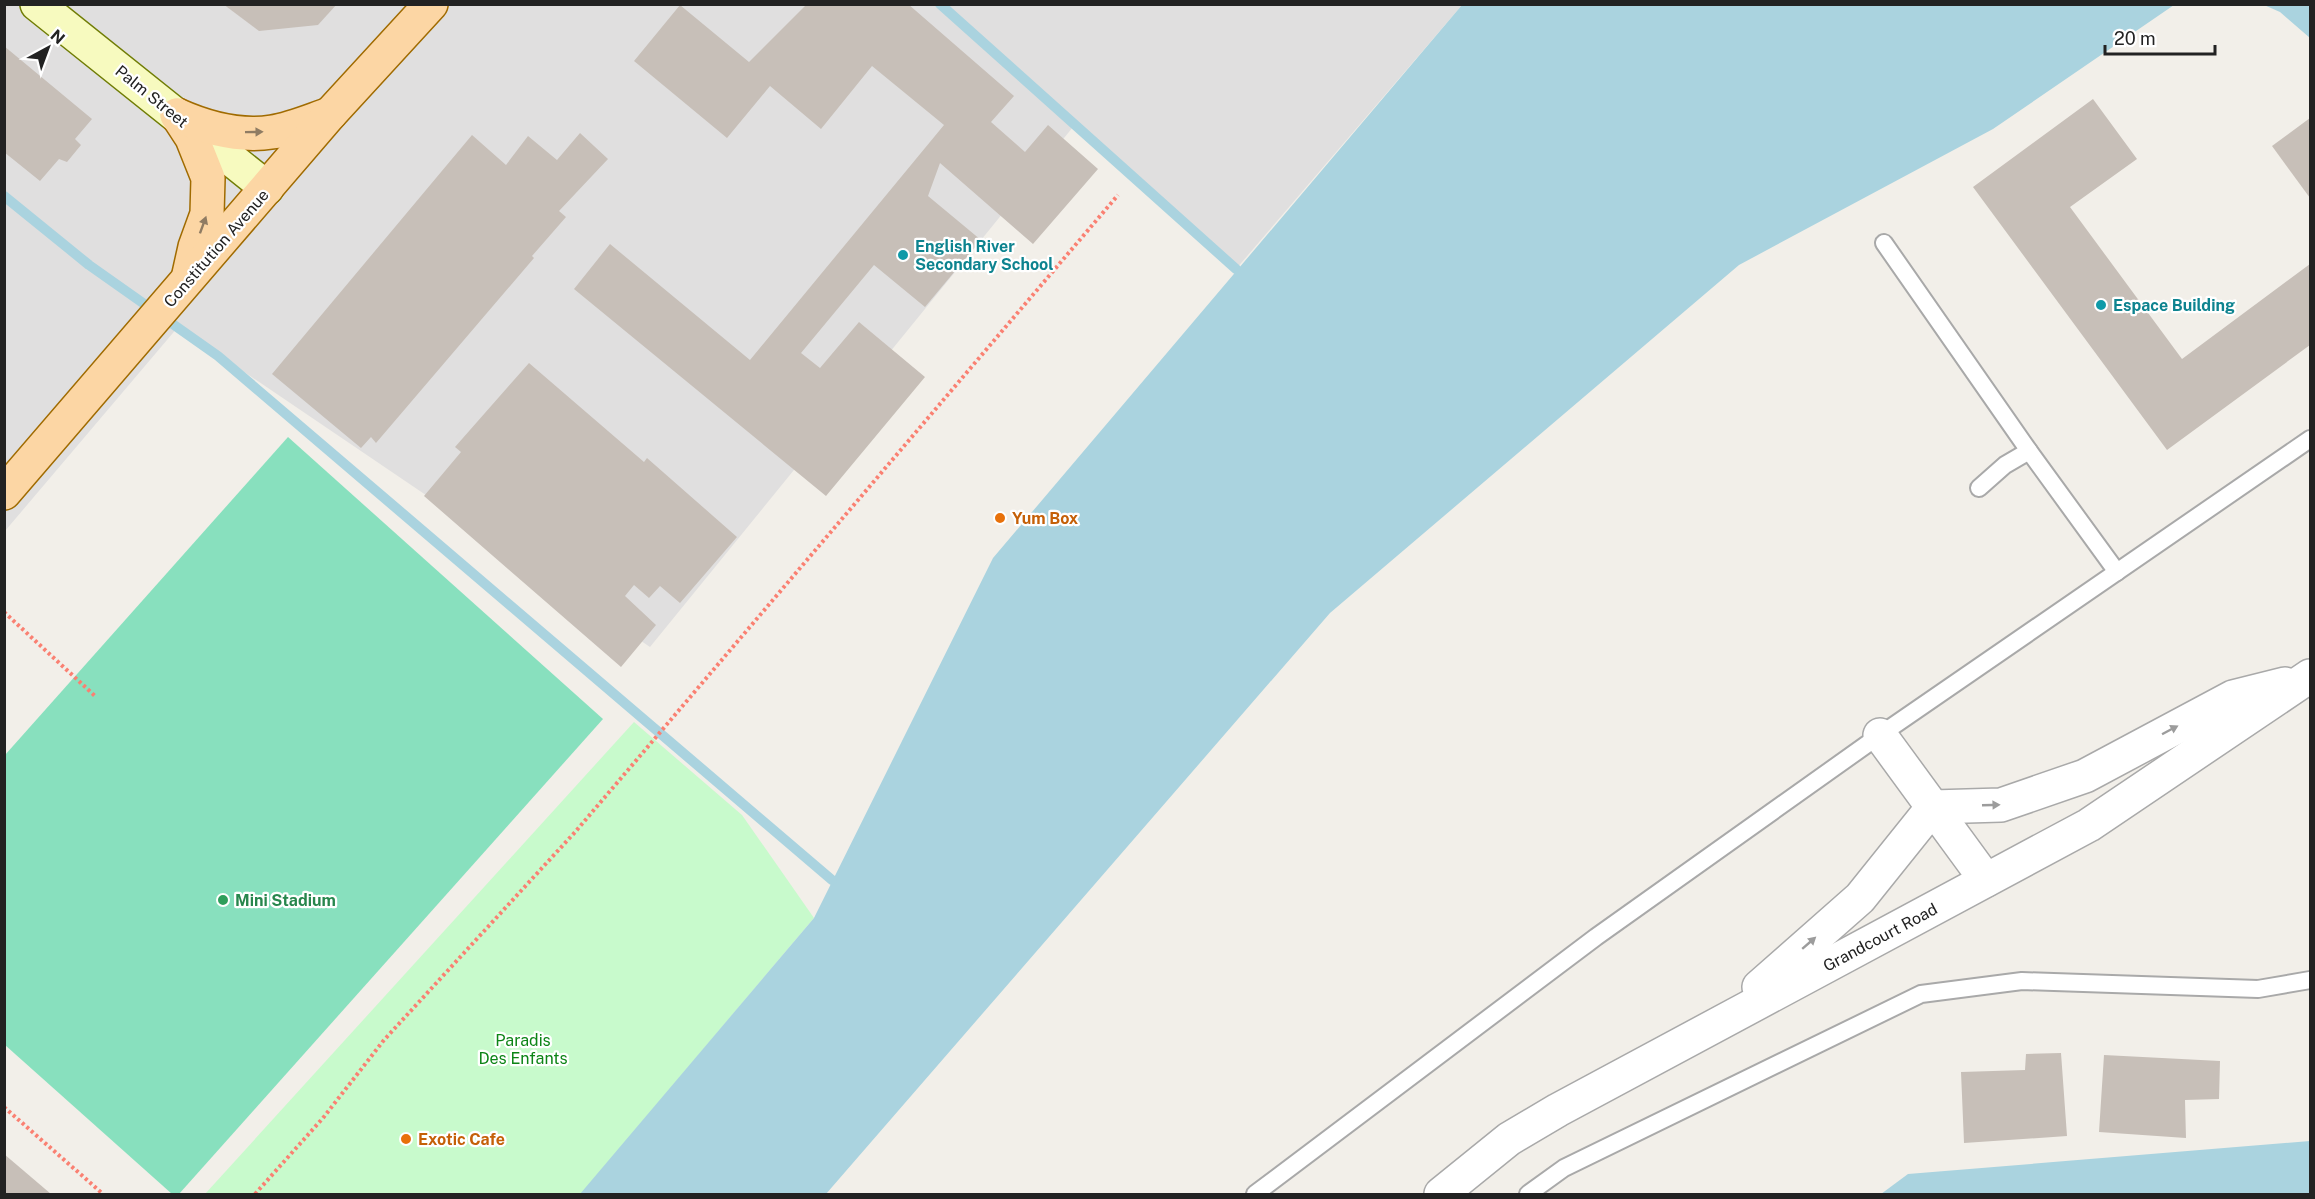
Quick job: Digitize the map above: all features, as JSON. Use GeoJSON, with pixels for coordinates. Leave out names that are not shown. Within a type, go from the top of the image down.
{"type":"FeatureCollection","features":[{"type":"Feature","properties":{"kind":"main road","name":"Palm Street"},"geometry":{"type":"LineString","coordinates":[[37,4],[267,188]]}},
{"type":"Feature","properties":{"kind":"main road","name":"Constitution Avenue"},"geometry":{"type":"LineString","coordinates":[[4,493],[330,114],[430,4]]}},
{"type":"Feature","properties":{"kind":"main road"},"geometry":{"type":"LineString","coordinates":[[177,116],[201,126],[238,132],[272,132],[330,114]]}},
{"type":"Feature","properties":{"kind":"main road"},"geometry":{"type":"LineString","coordinates":[[177,116],[192,138],[208,178],[207,214],[195,247],[187,282]]}},
{"type":"Feature","properties":{"kind":"street"},"geometry":{"type":"LineString","coordinates":[[1719,1024],[1860,898],[1933,807],[2001,805],[2011,802],[2085,776],[2233,697],[2309,677]]}},
{"type":"Feature","properties":{"kind":"street","name":"Grandcourt Road"},"geometry":{"type":"LineString","coordinates":[[1442,1193],[1509,1139],[1558,1110],[2089,825],[2309,677]]}},
{"type":"Feature","properties":{"kind":"street"},"geometry":{"type":"LineString","coordinates":[[1880,735],[1986,880]]}},
{"type":"Feature","properties":{"kind":"lane"},"geometry":{"type":"LineString","coordinates":[[1884,243],[2029,451],[2117,572]]}},
{"type":"Feature","properties":{"kind":"lane"},"geometry":{"type":"LineString","coordinates":[[1255,1194],[1596,937],[1880,735],[2310,439]]}},
{"type":"Feature","properties":{"kind":"lane"},"geometry":{"type":"LineString","coordinates":[[1979,488],[2005,465],[2029,451]]}},
{"type":"Feature","properties":{"kind":"lane"},"geometry":{"type":"LineString","coordinates":[[1528,1194],[1564,1168],[1921,994],[2022,981],[2258,989],[2310,980]]}},
{"type":"Feature","properties":{"kind":"path"},"geometry":{"type":"LineString","coordinates":[[255,1194],[323,1118],[384,1040],[576,831],[1118,195]]}},
{"type":"Feature","properties":{"kind":"path"},"geometry":{"type":"LineString","coordinates":[[4,612],[95,696]]}},
{"type":"Feature","properties":{"kind":"path"},"geometry":{"type":"LineString","coordinates":[[4,1107],[103,1194]]}},
{"type":"Feature","properties":{"kind":"shaded area"},"geometry":{"type":"Polygon","coordinates":[[[5,5],[1462,5],[1236,269],[1073,127],[650,647],[178,327],[5,531],[5,5]]]}},
{"type":"Feature","properties":{"kind":"green space","name":"Mini Stadium"},"geometry":{"type":"Polygon","coordinates":[[[288,437],[603,719],[179,1194],[172,1194],[5,1045],[5,755],[288,437]]]}},
{"type":"Feature","properties":{"kind":"green space","name":"Paradis Des Enfants"},"geometry":{"type":"Polygon","coordinates":[[[634,722],[742,815],[814,918],[581,1194],[205,1194],[634,722]]]}},
{"type":"Feature","properties":{"kind":"water"},"geometry":{"type":"Polygon","coordinates":[[[1462,5],[2174,5],[1993,129],[1739,265],[1330,613],[826,1194],[580,1194],[814,918],[993,558],[1462,5]]]}},
{"type":"Feature","properties":{"kind":"water"},"geometry":{"type":"Polygon","coordinates":[[[2264,5],[2310,5],[2310,38],[2280,12],[2264,5]]]}},
{"type":"Feature","properties":{"kind":"water"},"geometry":{"type":"Polygon","coordinates":[[[2310,1141],[2310,1194],[1881,1194],[1908,1174],[2310,1141]]]}},
{"type":"Feature","properties":{"kind":"building"},"geometry":{"type":"Polygon","coordinates":[[[223,4],[337,4],[318,25],[259,31],[223,4]]]}},
{"type":"Feature","properties":{"kind":"building","name":"English River Secondary School"},"geometry":{"type":"Polygon","coordinates":[[[807,4],[908,4],[1014,96],[991,122],[1025,152],[1048,125],[1098,169],[1033,244],[940,163],[928,196],[981,240],[925,307],[874,265],[801,353],[820,368],[859,322],[925,377],[826,496],[574,289],[610,244],[750,360],[944,125],[872,66],[821,129],[770,86],[727,138],[634,61],[680,5],[749,62],[807,4]]]}},
{"type":"Feature","properties":{"kind":"building"},"geometry":{"type":"Polygon","coordinates":[[[4,46],[92,119],[75,139],[81,145],[67,162],[59,159],[40,181],[4,152],[4,46]]]}},
{"type":"Feature","properties":{"kind":"building","name":"Espace Building"},"geometry":{"type":"Polygon","coordinates":[[[2093,99],[2137,159],[2070,207],[2182,359],[2310,264],[2310,345],[2167,450],[1973,187],[2093,99]]]}},
{"type":"Feature","properties":{"kind":"building"},"geometry":{"type":"Polygon","coordinates":[[[2310,118],[2310,198],[2272,146],[2310,118]]]}},
{"type":"Feature","properties":{"kind":"building"},"geometry":{"type":"Polygon","coordinates":[[[580,133],[608,159],[559,211],[566,217],[532,256],[534,258],[376,443],[371,437],[361,448],[272,374],[472,135],[506,165],[528,136],[557,160],[580,133]]]}},
{"type":"Feature","properties":{"kind":"building"},"geometry":{"type":"Polygon","coordinates":[[[529,363],[644,462],[647,458],[737,537],[680,603],[660,586],[649,598],[634,585],[625,596],[656,625],[621,667],[424,496],[461,452],[455,447],[529,363]]]}},
{"type":"Feature","properties":{"kind":"building"},"geometry":{"type":"Polygon","coordinates":[[[2061,1053],[2067,1136],[1964,1143],[1961,1072],[2025,1070],[2026,1054],[2061,1053]]]}},
{"type":"Feature","properties":{"kind":"building"},"geometry":{"type":"Polygon","coordinates":[[[2104,1055],[2220,1061],[2219,1099],[2185,1100],[2186,1138],[2099,1132],[2104,1055]]]}},
{"type":"Feature","properties":{"kind":"building"},"geometry":{"type":"Polygon","coordinates":[[[4,1154],[51,1194],[4,1194],[4,1154]]]}},
{"type":"Feature","properties":{"kind":"waterway"},"geometry":{"type":"LineString","coordinates":[[940,4],[1236,269]]}},
{"type":"Feature","properties":{"kind":"waterway"},"geometry":{"type":"LineString","coordinates":[[4,196],[89,265],[218,356],[832,880]]}},
{"type":"Feature","properties":{"kind":"place","name":"English River Secondary School"},"geometry":{"type":"Point","coordinates":[903,255]}},
{"type":"Feature","properties":{"kind":"place","name":"Espace Building"},"geometry":{"type":"Point","coordinates":[2101,305]}},
{"type":"Feature","properties":{"kind":"place","name":"Yum Box"},"geometry":{"type":"Point","coordinates":[1000,518]}},
{"type":"Feature","properties":{"kind":"place","name":"Mini Stadium"},"geometry":{"type":"Point","coordinates":[223,900]}},
{"type":"Feature","properties":{"kind":"place","name":"Exotic Cafe"},"geometry":{"type":"Point","coordinates":[406,1139]}}]}
